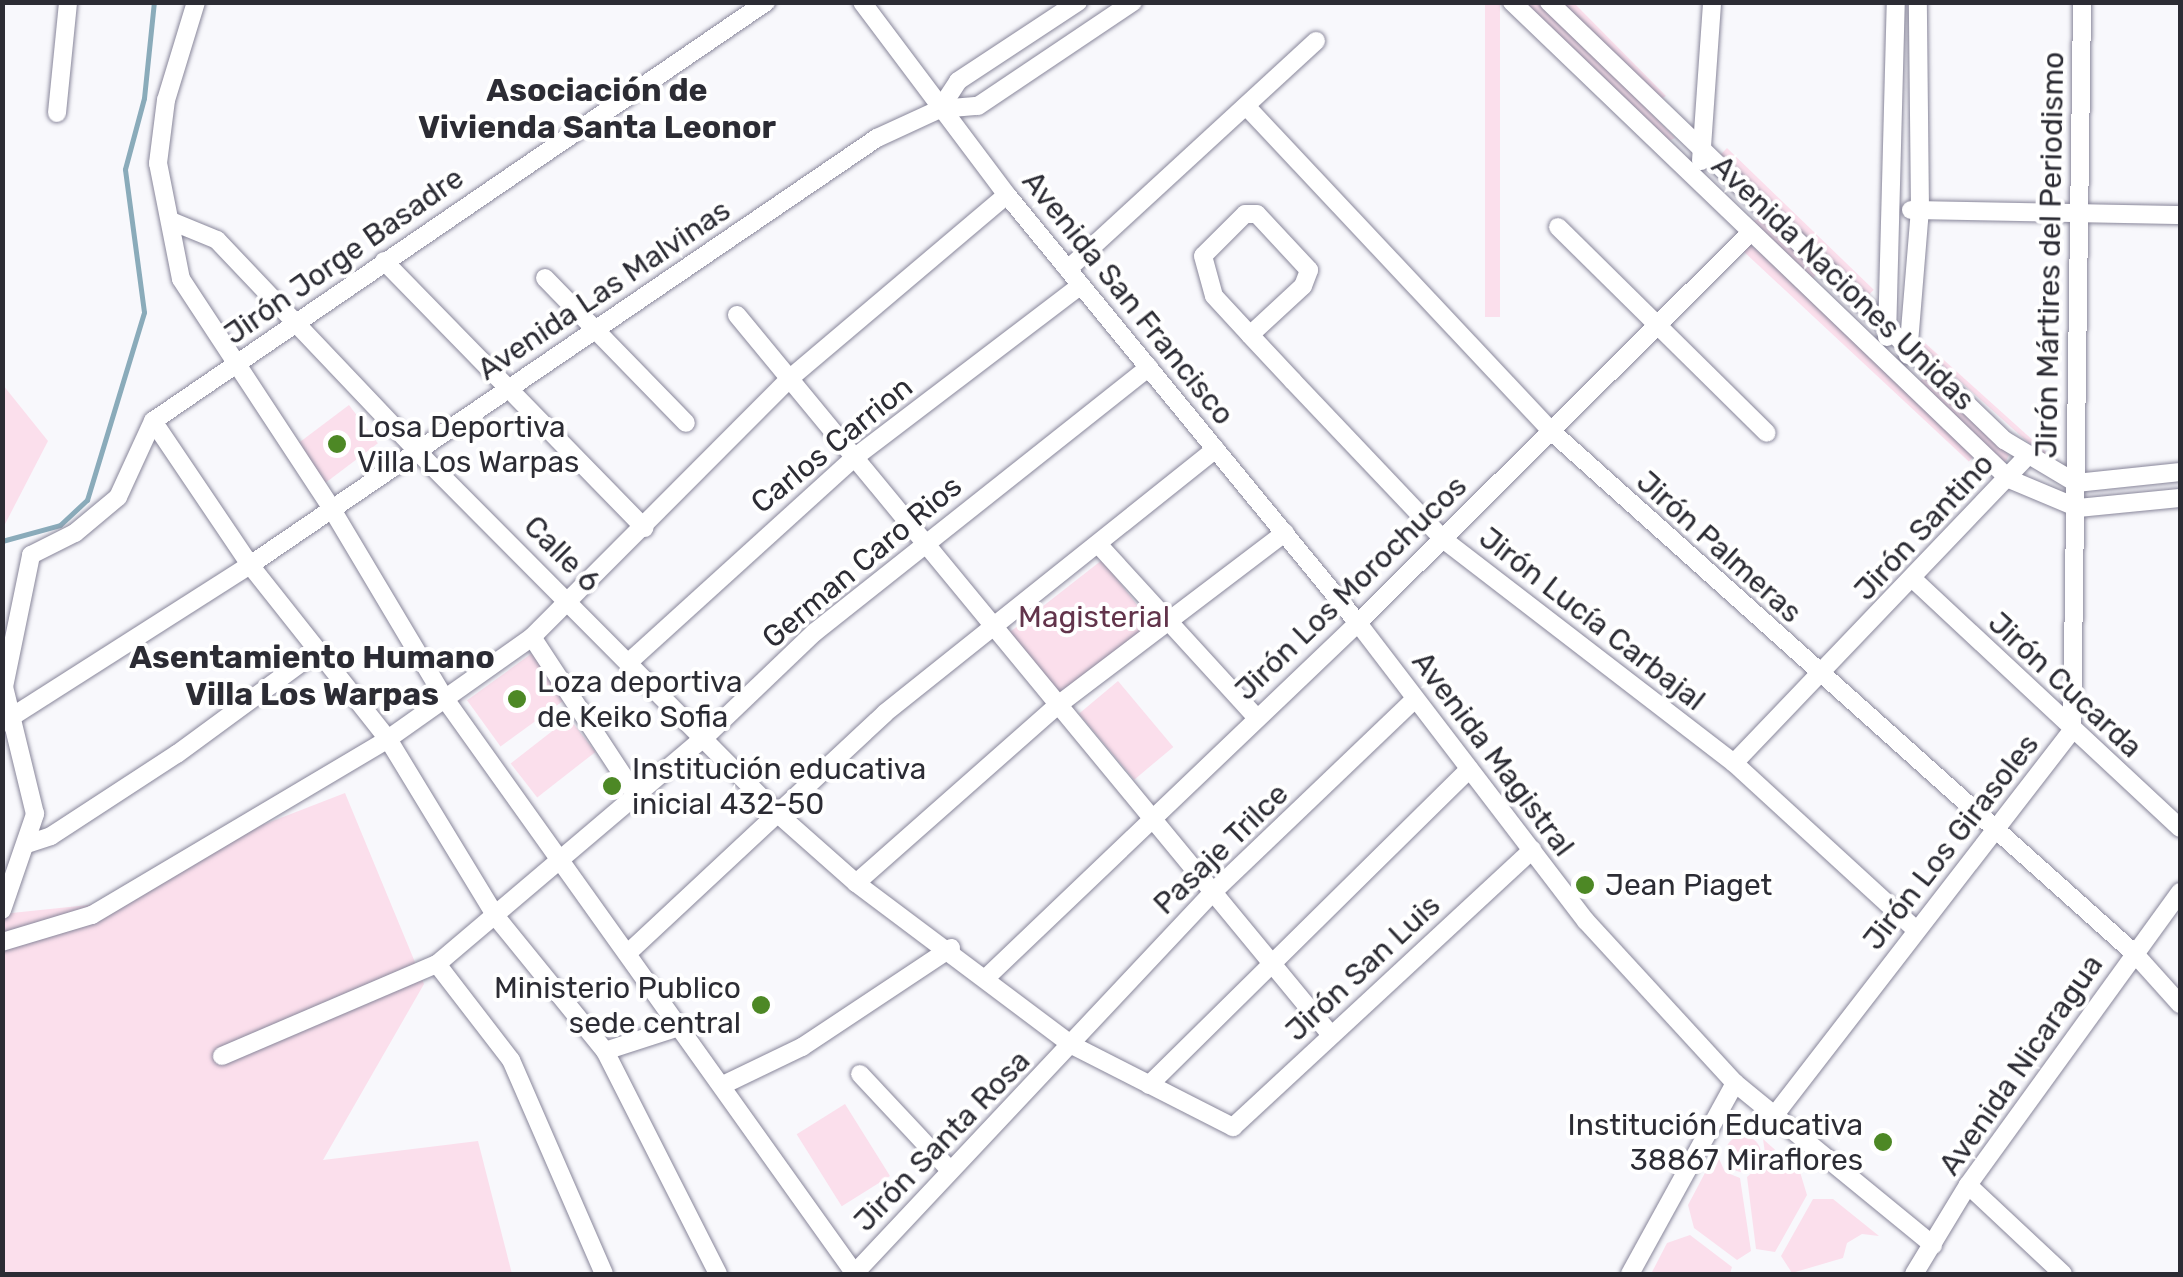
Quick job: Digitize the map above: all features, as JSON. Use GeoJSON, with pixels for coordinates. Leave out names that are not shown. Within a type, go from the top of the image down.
{"type":"FeatureCollection","features":[{"type":"Feature","properties":{"kind":"street"},"geometry":{"type":"LineString","coordinates":[[57,113],[68,2]]}},
{"type":"Feature","properties":{"kind":"street"},"geometry":{"type":"LineString","coordinates":[[196,2],[166,100],[158,163],[181,279],[330,506],[445,699],[629,952],[679,1028],[724,1085],[854,1274]]}},
{"type":"Feature","properties":{"kind":"street","name":"Jirón Jorge Basadre"},"geometry":{"type":"LineString","coordinates":[[153,421],[766,2]]}},
{"type":"Feature","properties":{"kind":"street","name":"Avenida San Francisco"},"geometry":{"type":"LineString","coordinates":[[862,2],[1007,195],[1358,623]]}},
{"type":"Feature","properties":{"kind":"street","name":"Avenida Las Malvinas"},"geometry":{"type":"LineString","coordinates":[[940,109],[958,81],[1078,2]]}},
{"type":"Feature","properties":{"kind":"street","name":"Avenida Las Malvinas"},"geometry":{"type":"LineString","coordinates":[[7,720],[250,565],[330,506],[596,332],[877,138],[940,109],[978,106],[1110,9],[1133,2]]}},
{"type":"Feature","properties":{"kind":"street","name":"Avenida Naciones Unidas"},"geometry":{"type":"LineString","coordinates":[[1512,2],[2009,479],[2078,508],[2180,498]]}},
{"type":"Feature","properties":{"kind":"street","name":"Avenida Naciones Unidas"},"geometry":{"type":"LineString","coordinates":[[1549,2],[1888,329],[2026,456],[2076,483]]}},
{"type":"Feature","properties":{"kind":"street"},"geometry":{"type":"LineString","coordinates":[[1692,177],[1705,154],[1712,2]]}},
{"type":"Feature","properties":{"kind":"street"},"geometry":{"type":"LineString","coordinates":[[1884,361],[1895,209],[1896,2]]}},
{"type":"Feature","properties":{"kind":"street"},"geometry":{"type":"LineString","coordinates":[[1905,380],[1920,210],[1918,2]]}},
{"type":"Feature","properties":{"kind":"street","name":"Jirón Mártires del Periodismo"},"geometry":{"type":"LineString","coordinates":[[2078,508],[2074,212],[2082,2]]}},
{"type":"Feature","properties":{"kind":"street"},"geometry":{"type":"LineString","coordinates":[[1068,269],[1316,40]]}},
{"type":"Feature","properties":{"kind":"street","name":"Jirón Palmeras"},"geometry":{"type":"LineString","coordinates":[[1246,106],[1551,431],[1820,676],[2134,952],[2180,1004]]}},
{"type":"Feature","properties":{"kind":"street"},"geometry":{"type":"LineString","coordinates":[[2,942],[92,915],[388,739],[532,637],[645,528],[788,379],[1007,195]]}},
{"type":"Feature","properties":{"kind":"street"},"geometry":{"type":"LineString","coordinates":[[1895,209],[2180,215]]}},
{"type":"Feature","properties":{"kind":"street","name":"Jirón Lucía Carbajal"},"geometry":{"type":"LineString","coordinates":[[1250,335],[1303,286],[1309,270],[1256,214],[1245,214],[1204,256],[1214,296],[1250,335],[1443,539],[1734,764],[1915,929]]}},
{"type":"Feature","properties":{"kind":"street","name":"Calle 6"},"geometry":{"type":"LineString","coordinates":[[171,221],[217,240],[415,449],[778,812],[856,882],[950,948],[1072,1046],[1233,1127]]}},
{"type":"Feature","properties":{"kind":"street"},"geometry":{"type":"LineString","coordinates":[[1558,227],[1768,432]]}},
{"type":"Feature","properties":{"kind":"street","name":"Jirón Los Morochucos"},"geometry":{"type":"LineString","coordinates":[[987,978],[1358,623],[1750,233]]}},
{"type":"Feature","properties":{"kind":"street"},"geometry":{"type":"LineString","coordinates":[[384,261],[645,528]]}},
{"type":"Feature","properties":{"kind":"street"},"geometry":{"type":"LineString","coordinates":[[545,278],[686,423]]}},
{"type":"Feature","properties":{"kind":"street","name":"Carlos Carrion"},"geometry":{"type":"LineString","coordinates":[[630,661],[854,458],[1081,285]]}},
{"type":"Feature","properties":{"kind":"street"},"geometry":{"type":"LineString","coordinates":[[737,315],[1331,1035]]}},
{"type":"Feature","properties":{"kind":"street","name":"German Caro Rios"},"geometry":{"type":"LineString","coordinates":[[222,1056],[437,964],[497,918],[560,857],[705,738],[814,632],[1148,368]]}},
{"type":"Feature","properties":{"kind":"street"},"geometry":{"type":"LineString","coordinates":[[153,421],[250,565],[388,739],[497,918],[605,1051],[718,1274]]}},
{"type":"Feature","properties":{"kind":"street"},"geometry":{"type":"LineString","coordinates":[[2,910],[35,814],[32,786],[7,720],[4,687],[31,555],[75,533],[118,497],[153,421]]}},
{"type":"Feature","properties":{"kind":"street"},"geometry":{"type":"LineString","coordinates":[[629,952],[885,713],[1216,450]]}},
{"type":"Feature","properties":{"kind":"street","name":"Jirón Santino"},"geometry":{"type":"LineString","coordinates":[[1734,764],[2009,479],[2026,456]]}},
{"type":"Feature","properties":{"kind":"street"},"geometry":{"type":"LineString","coordinates":[[2076,483],[2180,472]]}},
{"type":"Feature","properties":{"kind":"street","name":"Jirón Los Girasoles"},"geometry":{"type":"LineString","coordinates":[[1774,1116],[2072,731],[2078,508]]}},
{"type":"Feature","properties":{"kind":"street"},"geometry":{"type":"LineString","coordinates":[[856,882],[1058,705],[1169,625],[1284,533]]}},
{"type":"Feature","properties":{"kind":"street"},"geometry":{"type":"LineString","coordinates":[[1098,544],[1256,717]]}},
{"type":"Feature","properties":{"kind":"street","name":"Jirón Cucarda"},"geometry":{"type":"LineString","coordinates":[[1913,579],[2180,828]]}},
{"type":"Feature","properties":{"kind":"street","name":"Avenida Magistral"},"geometry":{"type":"LineString","coordinates":[[1358,623],[1586,922],[1735,1082],[1934,1245]]}},
{"type":"Feature","properties":{"kind":"street"},"geometry":{"type":"LineString","coordinates":[[532,637],[635,794]]}},
{"type":"Feature","properties":{"kind":"street"},"geometry":{"type":"LineString","coordinates":[[27,844],[51,836],[177,754],[317,651]]}},
{"type":"Feature","properties":{"kind":"street","name":"Pasaje Trilce"},"geometry":{"type":"LineString","coordinates":[[1072,1046],[1213,892],[1416,699]]}},
{"type":"Feature","properties":{"kind":"street"},"geometry":{"type":"LineString","coordinates":[[1149,1085],[1470,769]]}},
{"type":"Feature","properties":{"kind":"street","name":"Jirón San Luis"},"geometry":{"type":"LineString","coordinates":[[1233,1127],[1532,850]]}},
{"type":"Feature","properties":{"kind":"street","name":"Avenida Nicaragua"},"geometry":{"type":"LineString","coordinates":[[1914,1274],[1968,1186],[2180,892]]}},
{"type":"Feature","properties":{"kind":"street"},"geometry":{"type":"LineString","coordinates":[[724,1085],[802,1047],[950,948]]}},
{"type":"Feature","properties":{"kind":"street"},"geometry":{"type":"LineString","coordinates":[[437,964],[512,1060],[604,1274]]}},
{"type":"Feature","properties":{"kind":"street"},"geometry":{"type":"LineString","coordinates":[[605,1051],[679,1028]]}},
{"type":"Feature","properties":{"kind":"street","name":"Jirón Santa Rosa"},"geometry":{"type":"LineString","coordinates":[[854,1274],[949,1169],[1072,1046]]}},
{"type":"Feature","properties":{"kind":"street"},"geometry":{"type":"LineString","coordinates":[[860,1074],[949,1169]]}},
{"type":"Feature","properties":{"kind":"street"},"geometry":{"type":"LineString","coordinates":[[1630,1274],[1735,1082]]}},
{"type":"Feature","properties":{"kind":"street"},"geometry":{"type":"LineString","coordinates":[[1968,1186],[2063,1274]]}},
{"type":"Feature","properties":{"kind":"green space"},"geometry":{"type":"Polygon","coordinates":[[[1485,3],[1500,3],[1500,317],[1485,317],[1485,3]]]}},
{"type":"Feature","properties":{"kind":"green space"},"geometry":{"type":"Polygon","coordinates":[[[1524,3],[1543,3],[1675,138],[1669,141],[1524,3]]]}},
{"type":"Feature","properties":{"kind":"green space"},"geometry":{"type":"Polygon","coordinates":[[[1561,3],[1574,3],[1666,96],[1661,99],[1561,3]]]}},
{"type":"Feature","properties":{"kind":"green space"},"geometry":{"type":"Polygon","coordinates":[[[1727,148],[1874,290],[1867,296],[1721,154],[1727,148]]]}},
{"type":"Feature","properties":{"kind":"green space"},"geometry":{"type":"Polygon","coordinates":[[[1761,218],[1818,272],[1812,280],[1753,221],[1761,218]]]}},
{"type":"Feature","properties":{"kind":"green space"},"geometry":{"type":"Polygon","coordinates":[[[1746,240],[1976,454],[1969,461],[1739,247],[1746,240]]]}},
{"type":"Feature","properties":{"kind":"green space"},"geometry":{"type":"Polygon","coordinates":[[[1925,343],[2056,461],[2052,464],[1922,347],[1925,343]]]}},
{"type":"Feature","properties":{"kind":"green space"},"geometry":{"type":"Polygon","coordinates":[[[1927,377],[2009,455],[2006,461],[2002,464],[1919,381],[1927,377]]]}},
{"type":"Feature","properties":{"kind":"green space"},"geometry":{"type":"Polygon","coordinates":[[[3,385],[48,441],[3,528],[3,385]]]}},
{"type":"Feature","properties":{"kind":"green space","name":"Losa Deportiva Villa Los Warpas"},"geometry":{"type":"Polygon","coordinates":[[[349,405],[378,443],[325,483],[296,445],[349,405]]]}},
{"type":"Feature","properties":{"kind":"green space","name":"Magisterial"},"geometry":{"type":"Polygon","coordinates":[[[1102,560],[1151,623],[1056,698],[1007,634],[1102,560]]]}},
{"type":"Feature","properties":{"kind":"green space","name":"Loza deportiva de Keiko Sofia"},"geometry":{"type":"Polygon","coordinates":[[[535,651],[569,697],[501,746],[467,700],[535,651]]]}},
{"type":"Feature","properties":{"kind":"green space"},"geometry":{"type":"Polygon","coordinates":[[[1118,681],[1173,747],[1134,780],[1079,714],[1118,681]]]}},
{"type":"Feature","properties":{"kind":"green space"},"geometry":{"type":"Polygon","coordinates":[[[569,718],[595,752],[537,797],[511,764],[569,718]]]}},
{"type":"Feature","properties":{"kind":"green space"},"geometry":{"type":"Polygon","coordinates":[[[345,793],[424,984],[323,1160],[478,1141],[512,1274],[3,1274],[2,914],[98,904],[213,844],[345,793]]]}},
{"type":"Feature","properties":{"kind":"green space"},"geometry":{"type":"Polygon","coordinates":[[[845,1104],[890,1176],[842,1206],[797,1134],[845,1104]]]}},
{"type":"Feature","properties":{"kind":"green space"},"geometry":{"type":"Polygon","coordinates":[[[1743,1136],[1756,1141],[1761,1154],[1756,1167],[1743,1172],[1730,1167],[1725,1154],[1730,1141],[1743,1136]]]}},
{"type":"Feature","properties":{"kind":"green space"},"geometry":{"type":"Polygon","coordinates":[[[1763,1139],[1800,1172],[1807,1195],[1775,1252],[1756,1249],[1747,1177],[1766,1160],[1763,1139]]]}},
{"type":"Feature","properties":{"kind":"green space"},"geometry":{"type":"Polygon","coordinates":[[[1716,1152],[1725,1172],[1740,1178],[1751,1251],[1737,1260],[1694,1228],[1688,1205],[1716,1152]]]}},
{"type":"Feature","properties":{"kind":"green space"},"geometry":{"type":"Polygon","coordinates":[[[1813,1199],[1833,1199],[1879,1236],[1862,1234],[1847,1243],[1843,1258],[1792,1273],[1781,1256],[1813,1199]]]}},
{"type":"Feature","properties":{"kind":"green space"},"geometry":{"type":"Polygon","coordinates":[[[1690,1235],[1732,1267],[1730,1274],[1651,1274],[1667,1243],[1690,1235]]]}},
{"type":"Feature","properties":{"kind":"waterway"},"geometry":{"type":"LineString","coordinates":[[2,541],[60,525],[87,500],[144,312],[125,169],[144,98],[154,2]]}},
{"type":"Feature","properties":{"kind":"place","name":"Losa Deportiva Villa Los Warpas"},"geometry":{"type":"Point","coordinates":[337,444]}},
{"type":"Feature","properties":{"kind":"place","name":"Loza deportiva de Keiko Sofia"},"geometry":{"type":"Point","coordinates":[517,699]}},
{"type":"Feature","properties":{"kind":"place","name":"Institución educativa inicial 432-50"},"geometry":{"type":"Point","coordinates":[612,786]}},
{"type":"Feature","properties":{"kind":"place","name":"Jean Piaget"},"geometry":{"type":"Point","coordinates":[1585,885]}},
{"type":"Feature","properties":{"kind":"place","name":"Ministerio Publico sede central"},"geometry":{"type":"Point","coordinates":[761,1005]}},
{"type":"Feature","properties":{"kind":"place","name":"Institución Educativa 38867 Miraflores"},"geometry":{"type":"Point","coordinates":[1883,1142]}},
{"type":"Feature","properties":{"kind":"district","name":"Asociación de Vivienda Santa Leonor"},"geometry":{"type":"Point","coordinates":[597,110]}},
{"type":"Feature","properties":{"kind":"district","name":"Asentamiento Humano Villa Los Warpas"},"geometry":{"type":"Point","coordinates":[312,676]}}]}
